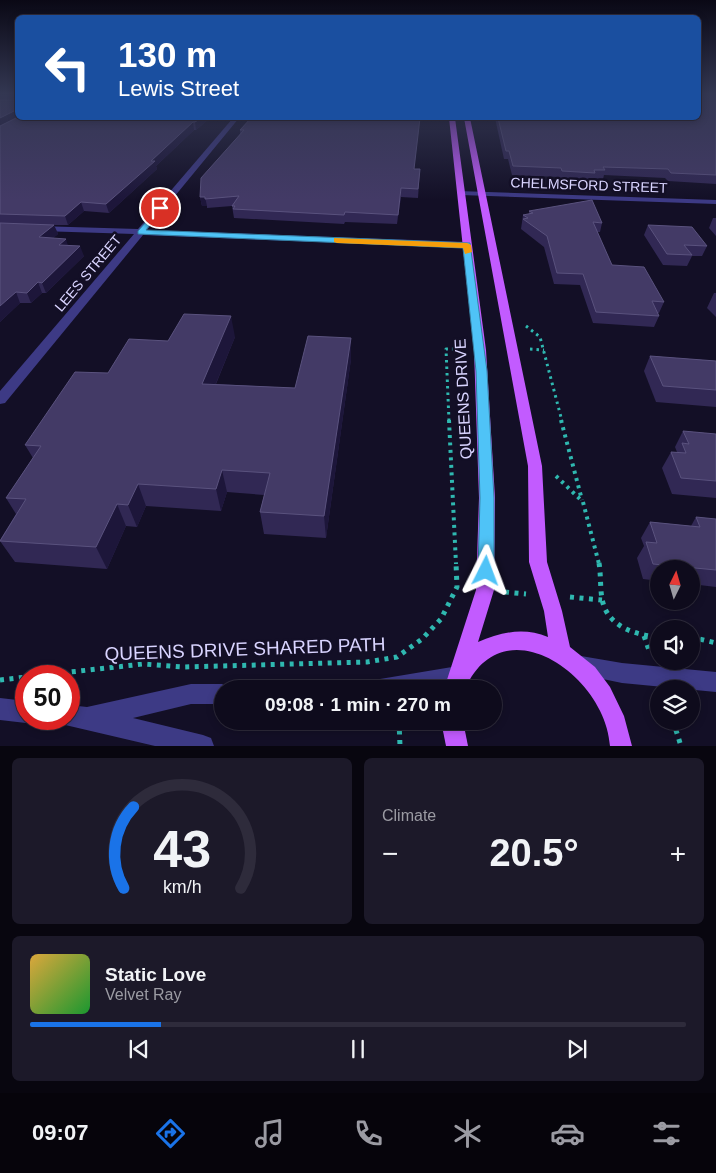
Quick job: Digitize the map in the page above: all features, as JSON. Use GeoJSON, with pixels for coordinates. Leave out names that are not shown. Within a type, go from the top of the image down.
{"type":"FeatureCollection","features":[{"type":"Feature","properties":{"kind":"main road","name":"QUEENS DRIVE"},"geometry":{"type":"LineString","coordinates":[[453,130],[481,371],[487,498],[485,590],[457,680]]}},
{"type":"Feature","properties":{"kind":"main road"},"geometry":{"type":"LineString","coordinates":[[469,130],[535,466],[538,562],[552,610],[561,652]]}},
{"type":"Feature","properties":{"kind":"main road"},"geometry":{"type":"LineString","coordinates":[[457,680],[472,657],[490,645],[513,640],[537,642],[561,652],[592,679],[604,694],[614,717],[621,746]]}},
{"type":"Feature","properties":{"kind":"main road"},"geometry":{"type":"LineString","coordinates":[[454,730],[458,746]]}},
{"type":"Feature","properties":{"kind":"street","name":"LEES STREET"},"geometry":{"type":"LineString","coordinates":[[0,400],[226,130]]}},
{"type":"Feature","properties":{"kind":"street","name":"CHELMSFORD STREET"},"geometry":{"type":"LineString","coordinates":[[461,193],[716,202]]}},
{"type":"Feature","properties":{"kind":"street"},"geometry":{"type":"LineString","coordinates":[[29,228],[467,245]]}},
{"type":"Feature","properties":{"kind":"street"},"geometry":{"type":"LineString","coordinates":[[578,665],[622,673],[716,682]]}},
{"type":"Feature","properties":{"kind":"street"},"geometry":{"type":"LineString","coordinates":[[80,717],[192,694],[214,694]]}},
{"type":"Feature","properties":{"kind":"street"},"geometry":{"type":"LineString","coordinates":[[0,709],[15,711]]}},
{"type":"Feature","properties":{"kind":"street"},"geometry":{"type":"LineString","coordinates":[[80,717],[203,746]]}},
{"type":"Feature","properties":{"kind":"path"},"geometry":{"type":"LineString","coordinates":[[533,331],[540,337],[544,350],[599,562],[602,600],[607,612],[618,625],[631,633],[650,636]]}},
{"type":"Feature","properties":{"kind":"path","name":"QUEENS DRIVE SHARED PATH"},"geometry":{"type":"LineString","coordinates":[[80,672],[143,664],[183,667],[397,660],[422,639],[441,619],[457,587],[446,349],[462,349]]}},
{"type":"Feature","properties":{"kind":"path"},"geometry":{"type":"LineString","coordinates":[[531,350],[544,350]]}},
{"type":"Feature","properties":{"kind":"path"},"geometry":{"type":"LineString","coordinates":[[560,483],[582,500]]}},
{"type":"Feature","properties":{"kind":"path"},"geometry":{"type":"LineString","coordinates":[[457,587],[602,600]]}},
{"type":"Feature","properties":{"kind":"path"},"geometry":{"type":"LineString","coordinates":[[644,636],[649,650]]}},
{"type":"Feature","properties":{"kind":"path"},"geometry":{"type":"LineString","coordinates":[[700,639],[716,643]]}},
{"type":"Feature","properties":{"kind":"path"},"geometry":{"type":"LineString","coordinates":[[0,680],[15,678]]}},
{"type":"Feature","properties":{"kind":"path"},"geometry":{"type":"LineString","coordinates":[[399,730],[400,746]]}},
{"type":"Feature","properties":{"kind":"path"},"geometry":{"type":"LineString","coordinates":[[676,730],[681,746]]}},
{"type":"Feature","properties":{"kind":"building"},"geometry":{"type":"Polygon","coordinates":[[[0,130],[185,130],[151,161],[155,161],[106,204],[81,202],[65,216],[0,214],[0,130]]]}},
{"type":"Feature","properties":{"kind":"building"},"geometry":{"type":"Polygon","coordinates":[[[240,130],[419,130],[414,169],[420,169],[418,189],[401,188],[398,215],[345,212],[344,215],[233,209],[235,206],[232,206],[239,196],[205,199],[205,197],[200,197],[201,178],[244,130],[240,130]]]}},
{"type":"Feature","properties":{"kind":"building"},"geometry":{"type":"Polygon","coordinates":[[[501,130],[716,130],[716,175],[671,173],[668,169],[603,167],[605,170],[594,170],[595,173],[562,171],[561,168],[513,166],[509,151],[506,151],[501,130]]]}},
{"type":"Feature","properties":{"kind":"building"},"geometry":{"type":"Polygon","coordinates":[[[592,200],[602,223],[593,222],[612,265],[644,267],[664,302],[652,301],[659,316],[596,312],[583,274],[557,273],[547,236],[523,219],[528,218],[523,215],[533,213],[529,211],[592,200]]]}},
{"type":"Feature","properties":{"kind":"building"},"geometry":{"type":"Polygon","coordinates":[[[0,223],[54,225],[39,237],[66,239],[59,245],[80,246],[42,283],[38,282],[27,293],[16,292],[0,306],[0,223]]]}},
{"type":"Feature","properties":{"kind":"building"},"geometry":{"type":"Polygon","coordinates":[[[648,225],[692,227],[707,246],[684,245],[692,255],[667,254],[648,225]]]}},
{"type":"Feature","properties":{"kind":"building"},"geometry":{"type":"Polygon","coordinates":[[[184,314],[231,316],[202,384],[295,388],[308,336],[351,338],[324,516],[260,512],[270,473],[222,470],[216,489],[138,484],[128,505],[117,504],[96,547],[0,541],[26,499],[6,498],[41,446],[25,445],[75,372],[108,373],[129,339],[168,341],[184,314]]]}},
{"type":"Feature","properties":{"kind":"building"},"geometry":{"type":"Polygon","coordinates":[[[650,356],[716,361],[716,390],[663,386],[650,356]]]}},
{"type":"Feature","properties":{"kind":"building"},"geometry":{"type":"Polygon","coordinates":[[[683,431],[716,434],[716,481],[681,478],[671,452],[686,453],[682,443],[689,444],[683,431]]]}},
{"type":"Feature","properties":{"kind":"building"},"geometry":{"type":"Polygon","coordinates":[[[696,517],[716,519],[716,570],[700,568],[700,560],[652,560],[646,542],[657,543],[650,522],[700,527],[696,517]]]}},
{"type":"Feature","properties":{"kind":"slow traffic"},"geometry":{"type":"LineString","coordinates":[[337,240],[467,245],[468,252]]}},
{"type":"Feature","properties":{"kind":"route"},"geometry":{"type":"LineString","coordinates":[[160,208],[140,232],[467,245],[480,350],[487,498],[486,571]]}}]}
